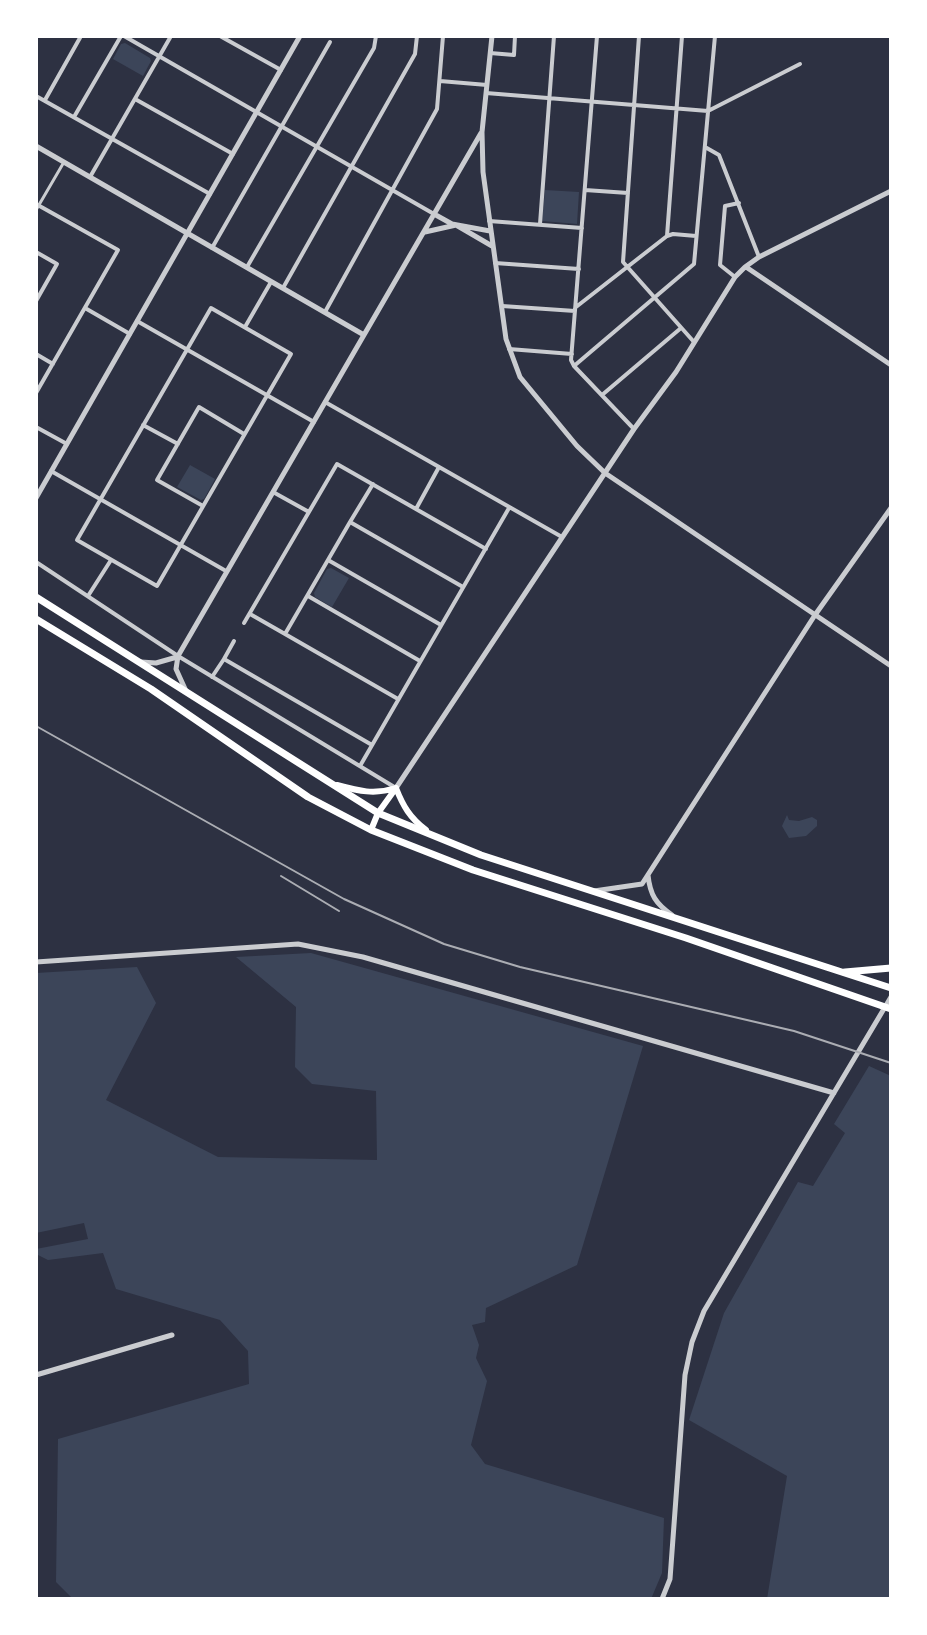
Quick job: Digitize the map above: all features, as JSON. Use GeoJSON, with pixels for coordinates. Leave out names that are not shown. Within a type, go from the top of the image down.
{"type":"FeatureCollection","features":[{"type":"Feature","properties":{"kind":"main road"},"geometry":{"type":"LineString","coordinates":[[36,597],[378,813],[481,855],[891,988]]}},
{"type":"Feature","properties":{"kind":"main road"},"geometry":{"type":"LineString","coordinates":[[36,619],[151,689],[308,797],[371,830],[473,870],[686,938],[888,1008]]}},
{"type":"Feature","properties":{"kind":"main road"},"geometry":{"type":"LineString","coordinates":[[330,783],[361,793],[396,788]]}},
{"type":"Feature","properties":{"kind":"main road"},"geometry":{"type":"LineString","coordinates":[[371,830],[378,813],[396,788]]}},
{"type":"Feature","properties":{"kind":"main road"},"geometry":{"type":"LineString","coordinates":[[396,788],[403,807],[414,821],[433,835]]}},
{"type":"Feature","properties":{"kind":"main road"},"geometry":{"type":"LineString","coordinates":[[840,972],[891,968]]}},
{"type":"Feature","properties":{"kind":"street"},"geometry":{"type":"LineString","coordinates":[[44,100],[81,36]]}},
{"type":"Feature","properties":{"kind":"street"},"geometry":{"type":"LineString","coordinates":[[74,117],[122,36],[492,246]]}},
{"type":"Feature","properties":{"kind":"street"},"geometry":{"type":"LineString","coordinates":[[90,177],[171,36]]}},
{"type":"Feature","properties":{"kind":"street"},"geometry":{"type":"LineString","coordinates":[[220,36],[281,70]]}},
{"type":"Feature","properties":{"kind":"street"},"geometry":{"type":"LineString","coordinates":[[36,498],[300,36]]}},
{"type":"Feature","properties":{"kind":"street"},"geometry":{"type":"LineString","coordinates":[[247,268],[374,48],[376,36]]}},
{"type":"Feature","properties":{"kind":"street"},"geometry":{"type":"LineString","coordinates":[[283,288],[415,54],[417,36]]}},
{"type":"Feature","properties":{"kind":"street"},"geometry":{"type":"LineString","coordinates":[[325,312],[437,109],[443,36]]}},
{"type":"Feature","properties":{"kind":"street"},"geometry":{"type":"LineString","coordinates":[[492,36],[482,132],[489,221],[509,349],[520,377],[577,446],[605,473],[891,666]]}},
{"type":"Feature","properties":{"kind":"street"},"geometry":{"type":"LineString","coordinates":[[490,53],[514,55],[515,36]]}},
{"type":"Feature","properties":{"kind":"street"},"geometry":{"type":"LineString","coordinates":[[540,224],[554,36]]}},
{"type":"Feature","properties":{"kind":"street"},"geometry":{"type":"LineString","coordinates":[[597,36],[572,354],[574,366],[634,429]]}},
{"type":"Feature","properties":{"kind":"street"},"geometry":{"type":"LineString","coordinates":[[639,36],[623,262],[695,343]]}},
{"type":"Feature","properties":{"kind":"street"},"geometry":{"type":"LineString","coordinates":[[667,236],[682,36]]}},
{"type":"Feature","properties":{"kind":"street"},"geometry":{"type":"LineString","coordinates":[[574,366],[694,264],[715,36]]}},
{"type":"Feature","properties":{"kind":"street"},"geometry":{"type":"LineString","coordinates":[[212,248],[330,42]]}},
{"type":"Feature","properties":{"kind":"street"},"geometry":{"type":"LineString","coordinates":[[486,93],[708,111],[800,64]]}},
{"type":"Feature","properties":{"kind":"street"},"geometry":{"type":"LineString","coordinates":[[440,81],[487,85]]}},
{"type":"Feature","properties":{"kind":"street"},"geometry":{"type":"LineString","coordinates":[[36,96],[210,194]]}},
{"type":"Feature","properties":{"kind":"street"},"geometry":{"type":"LineString","coordinates":[[135,99],[233,154]]}},
{"type":"Feature","properties":{"kind":"street"},"geometry":{"type":"LineString","coordinates":[[186,691],[176,669],[178,656],[482,132]]}},
{"type":"Feature","properties":{"kind":"street"},"geometry":{"type":"LineString","coordinates":[[36,146],[364,335]]}},
{"type":"Feature","properties":{"kind":"street"},"geometry":{"type":"LineString","coordinates":[[705,147],[719,155],[759,257]]}},
{"type":"Feature","properties":{"kind":"street"},"geometry":{"type":"LineString","coordinates":[[36,393],[118,250],[37,207],[64,162]]}},
{"type":"Feature","properties":{"kind":"street"},"geometry":{"type":"LineString","coordinates":[[585,190],[628,193]]}},
{"type":"Feature","properties":{"kind":"street"},"geometry":{"type":"LineString","coordinates":[[36,562],[178,656],[396,788],[634,429],[695,343],[735,277],[759,257],[891,191]]}},
{"type":"Feature","properties":{"kind":"street"},"geometry":{"type":"LineString","coordinates":[[735,277],[720,265],[725,206],[739,203]]}},
{"type":"Feature","properties":{"kind":"street"},"geometry":{"type":"LineString","coordinates":[[489,221],[582,228]]}},
{"type":"Feature","properties":{"kind":"street"},"geometry":{"type":"LineString","coordinates":[[424,232],[456,225],[490,231]]}},
{"type":"Feature","properties":{"kind":"street"},"geometry":{"type":"LineString","coordinates":[[501,306],[575,309],[667,236],[696,236]]}},
{"type":"Feature","properties":{"kind":"street"},"geometry":{"type":"LineString","coordinates":[[36,252],[57,264],[36,301]]}},
{"type":"Feature","properties":{"kind":"street"},"geometry":{"type":"LineString","coordinates":[[495,263],[579,269]]}},
{"type":"Feature","properties":{"kind":"street"},"geometry":{"type":"LineString","coordinates":[[745,267],[891,365]]}},
{"type":"Feature","properties":{"kind":"street"},"geometry":{"type":"LineString","coordinates":[[245,327],[271,282]]}},
{"type":"Feature","properties":{"kind":"street"},"geometry":{"type":"LineString","coordinates":[[85,308],[130,334]]}},
{"type":"Feature","properties":{"kind":"street"},"geometry":{"type":"LineString","coordinates":[[211,308],[291,354],[157,586],[77,540],[187,349],[211,308]]}},
{"type":"Feature","properties":{"kind":"street"},"geometry":{"type":"LineString","coordinates":[[137,321],[314,422]]}},
{"type":"Feature","properties":{"kind":"street"},"geometry":{"type":"LineString","coordinates":[[602,395],[681,328]]}},
{"type":"Feature","properties":{"kind":"street"},"geometry":{"type":"LineString","coordinates":[[509,349],[572,354]]}},
{"type":"Feature","properties":{"kind":"street"},"geometry":{"type":"LineString","coordinates":[[36,354],[53,364]]}},
{"type":"Feature","properties":{"kind":"street"},"geometry":{"type":"LineString","coordinates":[[325,402],[562,537]]}},
{"type":"Feature","properties":{"kind":"street"},"geometry":{"type":"LineString","coordinates":[[203,506],[157,480],[199,407],[245,434]]}},
{"type":"Feature","properties":{"kind":"street"},"geometry":{"type":"LineString","coordinates":[[143,425],[178,444]]}},
{"type":"Feature","properties":{"kind":"street"},"geometry":{"type":"LineString","coordinates":[[36,427],[67,444]]}},
{"type":"Feature","properties":{"kind":"street"},"geometry":{"type":"LineString","coordinates":[[244,623],[337,464],[486,549]]}},
{"type":"Feature","properties":{"kind":"street"},"geometry":{"type":"LineString","coordinates":[[416,509],[439,467]]}},
{"type":"Feature","properties":{"kind":"street"},"geometry":{"type":"LineString","coordinates":[[51,471],[227,572]]}},
{"type":"Feature","properties":{"kind":"street"},"geometry":{"type":"LineString","coordinates":[[285,634],[373,484]]}},
{"type":"Feature","properties":{"kind":"street"},"geometry":{"type":"LineString","coordinates":[[273,492],[309,512]]}},
{"type":"Feature","properties":{"kind":"street"},"geometry":{"type":"LineString","coordinates":[[360,766],[509,508]]}},
{"type":"Feature","properties":{"kind":"street"},"geometry":{"type":"LineString","coordinates":[[594,891],[642,884],[815,615],[891,508]]}},
{"type":"Feature","properties":{"kind":"street"},"geometry":{"type":"LineString","coordinates":[[350,522],[463,587]]}},
{"type":"Feature","properties":{"kind":"street"},"geometry":{"type":"LineString","coordinates":[[88,596],[111,560]]}},
{"type":"Feature","properties":{"kind":"street"},"geometry":{"type":"LineString","coordinates":[[328,560],[441,625]]}},
{"type":"Feature","properties":{"kind":"street"},"geometry":{"type":"LineString","coordinates":[[308,596],[420,661]]}},
{"type":"Feature","properties":{"kind":"street"},"geometry":{"type":"LineString","coordinates":[[250,614],[398,699]]}},
{"type":"Feature","properties":{"kind":"street"},"geometry":{"type":"LineString","coordinates":[[212,677],[234,641]]}},
{"type":"Feature","properties":{"kind":"street"},"geometry":{"type":"LineString","coordinates":[[141,662],[166,662],[178,656]]}},
{"type":"Feature","properties":{"kind":"street"},"geometry":{"type":"LineString","coordinates":[[224,659],[372,745]]}},
{"type":"Feature","properties":{"kind":"street"},"geometry":{"type":"LineString","coordinates":[[648,874],[649,891],[658,905],[675,917]]}},
{"type":"Feature","properties":{"kind":"street"},"geometry":{"type":"LineString","coordinates":[[36,962],[298,944],[317,946],[834,1093]]}},
{"type":"Feature","properties":{"kind":"street"},"geometry":{"type":"LineString","coordinates":[[662,1599],[670,1579],[685,1375],[692,1342],[704,1311],[888,1008],[891,997]]}},
{"type":"Feature","properties":{"kind":"street"},"geometry":{"type":"LineString","coordinates":[[36,1375],[172,1335]]}},
{"type":"Feature","properties":{"kind":"shaded area"},"geometry":{"type":"Polygon","coordinates":[[[125,43],[150,58],[143,76],[113,59],[121,44],[125,43]]]}},
{"type":"Feature","properties":{"kind":"shaded area"},"geometry":{"type":"Polygon","coordinates":[[[545,190],[579,192],[577,224],[542,221],[545,190]]]}},
{"type":"Feature","properties":{"kind":"shaded area"},"geometry":{"type":"Polygon","coordinates":[[[190,465],[215,479],[204,499],[177,487],[190,465]]]}},
{"type":"Feature","properties":{"kind":"shaded area"},"geometry":{"type":"Polygon","coordinates":[[[331,568],[349,578],[332,607],[315,597],[314,593],[327,569],[331,568]]]}},
{"type":"Feature","properties":{"kind":"shaded area"},"geometry":{"type":"Polygon","coordinates":[[[787,815],[789,820],[799,821],[812,817],[817,820],[817,826],[806,836],[789,838],[782,826],[787,815]]]}},
{"type":"Feature","properties":{"kind":"shaded area"},"geometry":{"type":"Polygon","coordinates":[[[311,953],[643,1046],[577,1265],[486,1308],[485,1322],[472,1325],[479,1345],[476,1358],[487,1381],[471,1445],[485,1464],[664,1518],[662,1573],[651,1599],[73,1599],[56,1582],[58,1439],[249,1384],[248,1351],[220,1320],[116,1289],[103,1253],[48,1260],[36,1254],[36,1249],[88,1239],[84,1223],[36,1233],[36,973],[137,967],[156,1003],[106,1100],[218,1157],[377,1160],[376,1091],[312,1084],[295,1067],[296,1007],[236,957],[311,953]]]}},
{"type":"Feature","properties":{"kind":"shaded area"},"geometry":{"type":"Polygon","coordinates":[[[869,1066],[891,1076],[891,1599],[767,1599],[787,1476],[689,1420],[724,1313],[798,1182],[813,1186],[845,1133],[834,1124],[869,1066]]]}},
{"type":"Feature","properties":{"kind":"railway"},"geometry":{"type":"LineString","coordinates":[[36,726],[344,899],[444,944],[520,967],[794,1031],[891,1063]]}},
{"type":"Feature","properties":{"kind":"railway"},"geometry":{"type":"LineString","coordinates":[[281,876],[339,911]]}}]}
